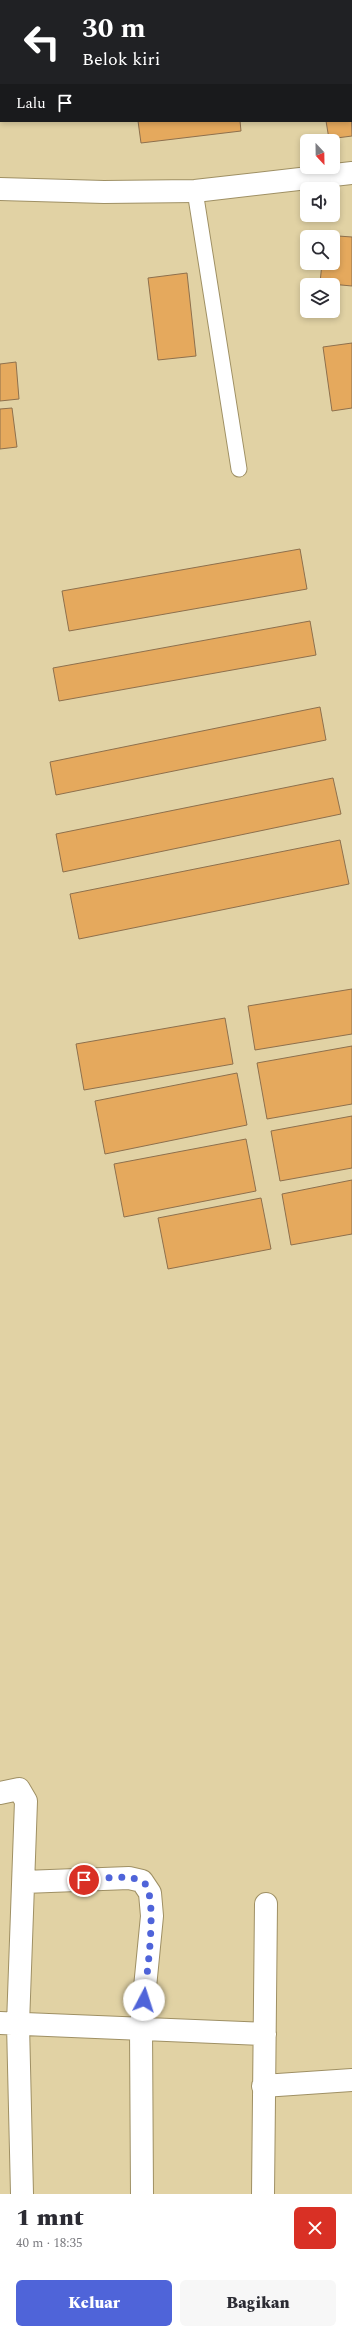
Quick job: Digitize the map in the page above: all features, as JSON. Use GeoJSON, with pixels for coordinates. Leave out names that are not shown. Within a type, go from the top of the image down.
{"type":"FeatureCollection","features":[{"type":"Feature","properties":{"kind":"street"},"geometry":{"type":"LineString","coordinates":[[0,189],[104,192],[195,191],[352,173]]}},
{"type":"Feature","properties":{"kind":"street"},"geometry":{"type":"LineString","coordinates":[[0,1793],[19,1788],[26,1801],[24,1882],[9,2023],[22,2194]]}},
{"type":"Feature","properties":{"kind":"street"},"geometry":{"type":"LineString","coordinates":[[24,1882],[129,1878],[142,1881],[150,1892],[152,1916],[141,2028],[142,2194]]}},
{"type":"Feature","properties":{"kind":"street"},"geometry":{"type":"LineString","coordinates":[[263,2194],[266,1904]]}},
{"type":"Feature","properties":{"kind":"street"},"geometry":{"type":"LineString","coordinates":[[9,2023],[265,2034]]}},
{"type":"Feature","properties":{"kind":"street"},"geometry":{"type":"LineString","coordinates":[[263,2086],[352,2080]]}},
{"type":"Feature","properties":{"kind":"lane"},"geometry":{"type":"LineString","coordinates":[[195,191],[239,469]]}},
{"type":"Feature","properties":{"kind":"building"},"geometry":{"type":"Polygon","coordinates":[[[138,122],[240,122],[241,131],[141,143],[138,122]]]}},
{"type":"Feature","properties":{"kind":"building"},"geometry":{"type":"Polygon","coordinates":[[[326,122],[351,122],[352,136],[340,138],[340,134],[328,134],[326,122]]]}},
{"type":"Feature","properties":{"kind":"building"},"geometry":{"type":"Polygon","coordinates":[[[340,236],[352,237],[352,286],[340,285],[340,278],[320,278],[321,270],[340,270],[340,236]]]}},
{"type":"Feature","properties":{"kind":"building"},"geometry":{"type":"Polygon","coordinates":[[[187,273],[196,356],[158,360],[148,278],[187,273]]]}},
{"type":"Feature","properties":{"kind":"building"},"geometry":{"type":"Polygon","coordinates":[[[352,343],[352,408],[332,411],[323,347],[352,343]]]}},
{"type":"Feature","properties":{"kind":"building"},"geometry":{"type":"Polygon","coordinates":[[[16,362],[19,399],[0,401],[0,364],[16,362]]]}},
{"type":"Feature","properties":{"kind":"building"},"geometry":{"type":"Polygon","coordinates":[[[12,408],[17,447],[0,449],[0,409],[12,408]]]}},
{"type":"Feature","properties":{"kind":"building"},"geometry":{"type":"Polygon","coordinates":[[[300,549],[307,589],[69,631],[62,591],[300,549]]]}},
{"type":"Feature","properties":{"kind":"building"},"geometry":{"type":"Polygon","coordinates":[[[310,621],[316,655],[59,701],[53,668],[310,621]]]}},
{"type":"Feature","properties":{"kind":"building"},"geometry":{"type":"Polygon","coordinates":[[[320,707],[326,740],[56,795],[50,762],[320,707]]]}},
{"type":"Feature","properties":{"kind":"building"},"geometry":{"type":"Polygon","coordinates":[[[333,778],[341,814],[63,872],[56,834],[333,778]]]}},
{"type":"Feature","properties":{"kind":"building"},"geometry":{"type":"Polygon","coordinates":[[[340,840],[349,884],[79,939],[70,894],[340,840]]]}},
{"type":"Feature","properties":{"kind":"building"},"geometry":{"type":"Polygon","coordinates":[[[352,989],[352,1034],[255,1050],[248,1006],[352,989]]]}},
{"type":"Feature","properties":{"kind":"building"},"geometry":{"type":"Polygon","coordinates":[[[225,1018],[233,1064],[84,1090],[76,1044],[225,1018]]]}},
{"type":"Feature","properties":{"kind":"building"},"geometry":{"type":"Polygon","coordinates":[[[352,1046],[352,1104],[267,1119],[257,1063],[352,1046]]]}},
{"type":"Feature","properties":{"kind":"building"},"geometry":{"type":"Polygon","coordinates":[[[237,1073],[247,1125],[105,1154],[95,1101],[237,1073]]]}},
{"type":"Feature","properties":{"kind":"building"},"geometry":{"type":"Polygon","coordinates":[[[352,1116],[352,1168],[280,1181],[271,1131],[352,1116]]]}},
{"type":"Feature","properties":{"kind":"building"},"geometry":{"type":"Polygon","coordinates":[[[246,1139],[256,1191],[124,1217],[114,1164],[246,1139]]]}},
{"type":"Feature","properties":{"kind":"building"},"geometry":{"type":"Polygon","coordinates":[[[352,1180],[352,1234],[291,1245],[282,1194],[352,1180]]]}},
{"type":"Feature","properties":{"kind":"building"},"geometry":{"type":"Polygon","coordinates":[[[261,1198],[271,1249],[168,1269],[158,1218],[261,1198]]]}},
{"type":"Feature","properties":{"kind":"route"},"geometry":{"type":"LineString","coordinates":[[84,1880],[129,1878],[142,1881],[150,1892],[152,1916],[144,2000]]}}]}
